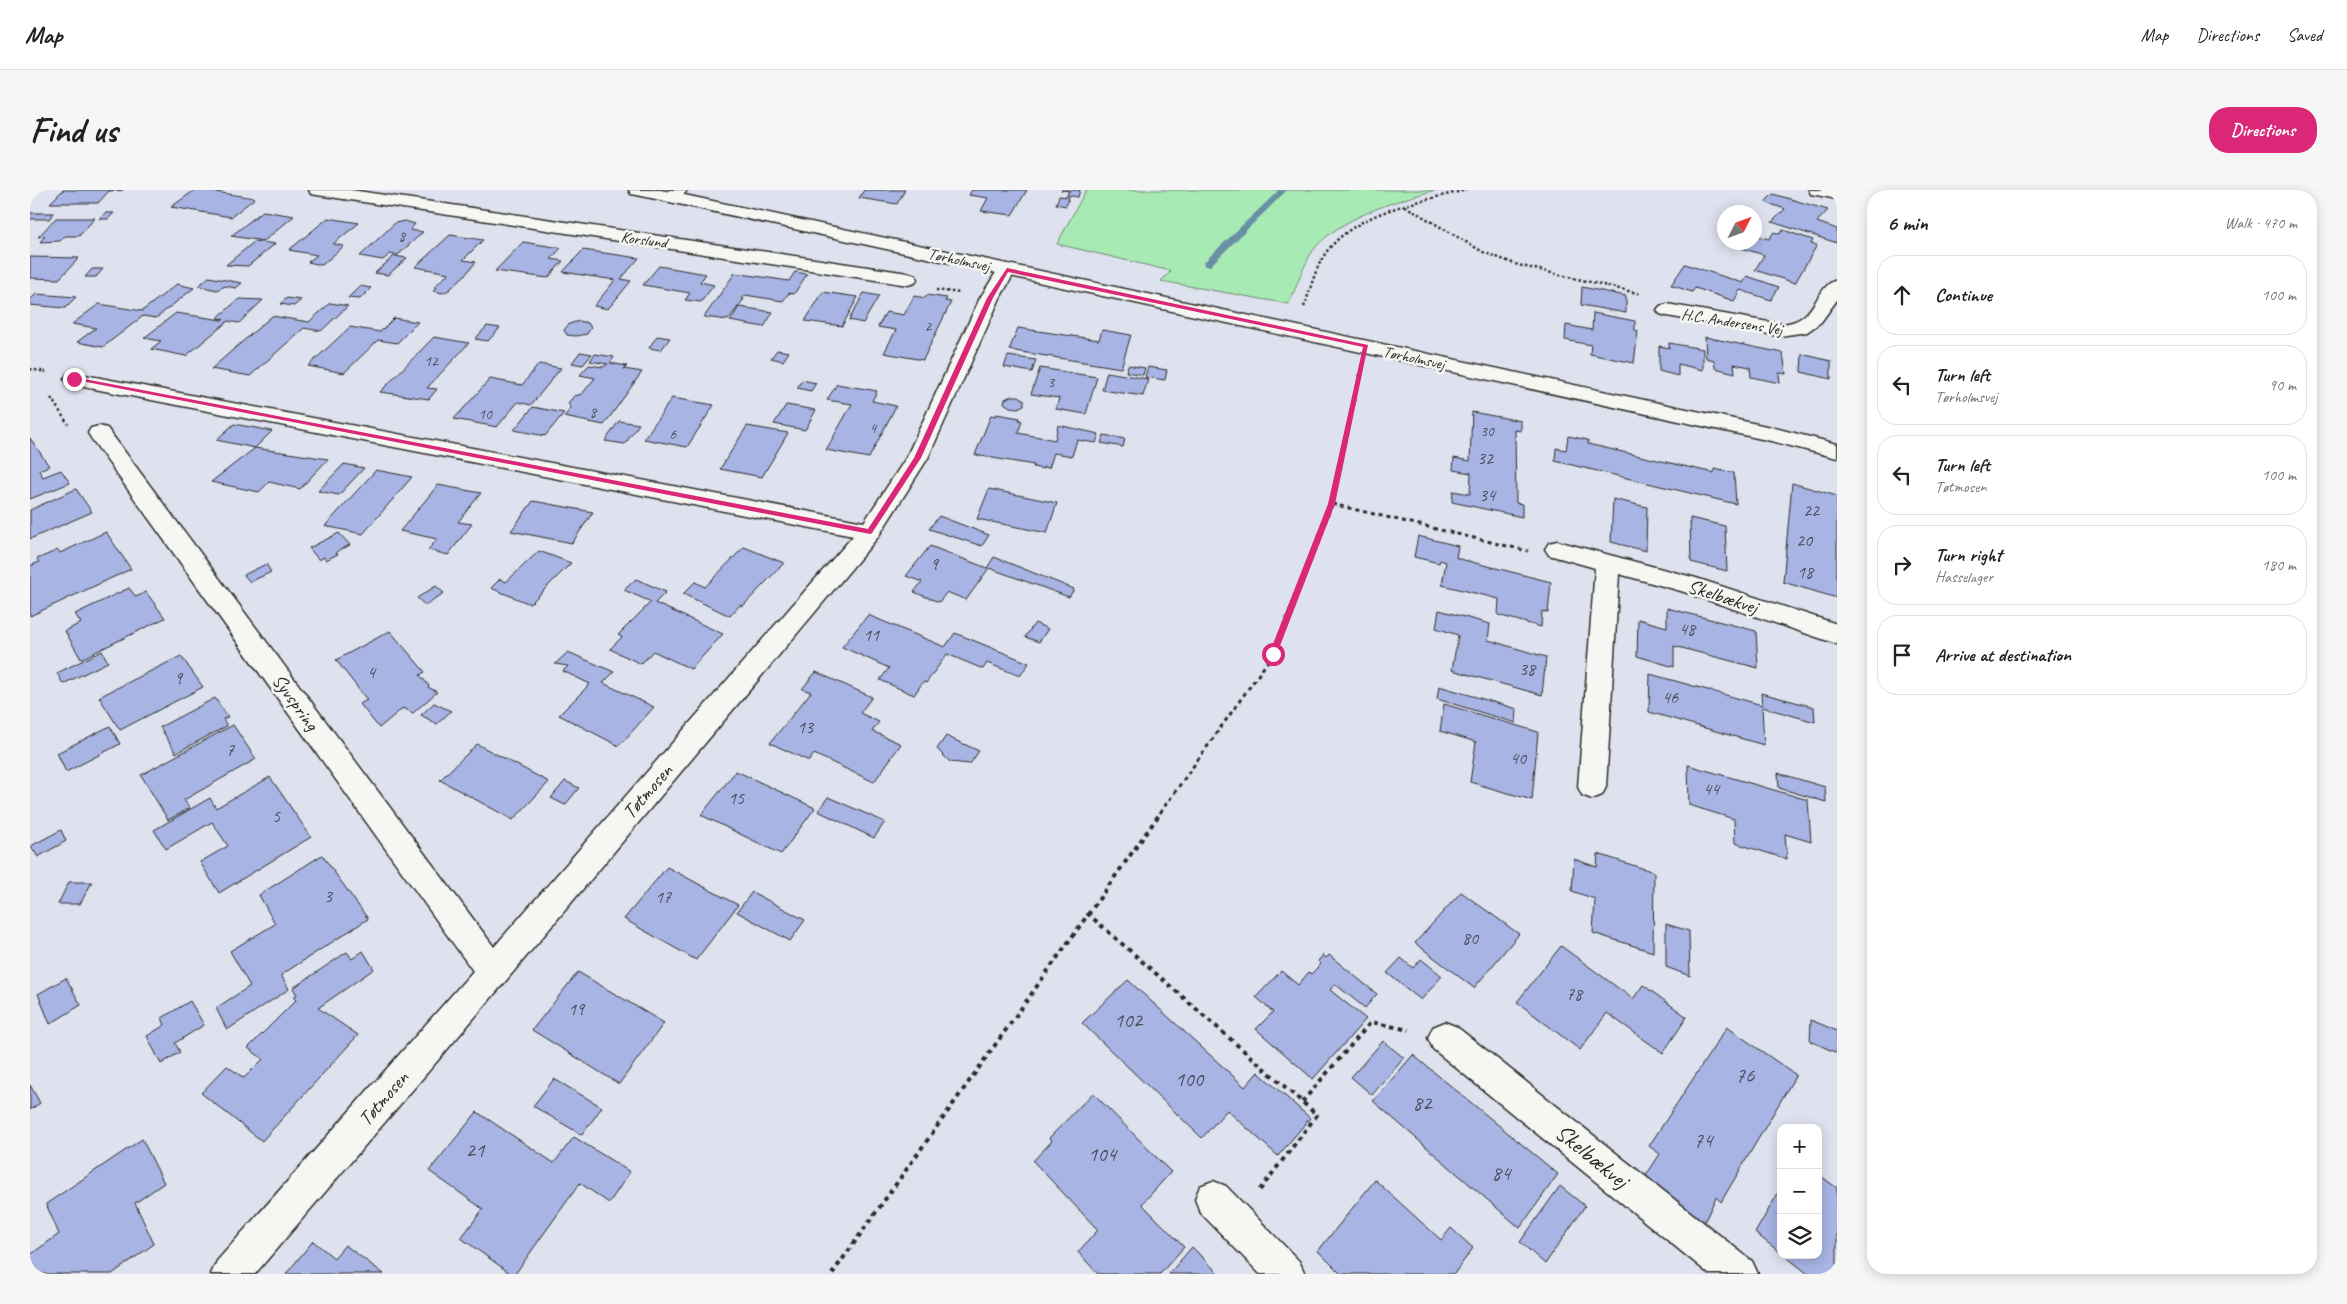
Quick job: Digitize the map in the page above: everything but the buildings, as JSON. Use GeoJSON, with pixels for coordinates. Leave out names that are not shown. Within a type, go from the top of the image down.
{"type":"FeatureCollection","features":[{"type":"Feature","properties":{"kind":"street","name":"Korslund"},"geometry":{"type":"LineString","coordinates":[[317,190],[386,195],[908,279]]}},
{"type":"Feature","properties":{"kind":"street","name":"Tørholmsvej"},"geometry":{"type":"LineString","coordinates":[[637,190],[675,194],[1007,270],[1771,434],[1837,451]]}},
{"type":"Feature","properties":{"kind":"street"},"geometry":{"type":"LineString","coordinates":[[1817,190],[1837,194]]}},
{"type":"Feature","properties":{"kind":"street","name":"Tøtmosen"},"geometry":{"type":"LineString","coordinates":[[230,1274],[493,972],[870,531],[918,458],[990,298],[1007,270]]}},
{"type":"Feature","properties":{"kind":"street","name":"H.C. Andersens Vej"},"geometry":{"type":"LineString","coordinates":[[1667,310],[1780,330],[1799,330],[1809,324],[1837,286]]}},
{"type":"Feature","properties":{"kind":"street"},"geometry":{"type":"LineString","coordinates":[[74,379],[870,531]]}},
{"type":"Feature","properties":{"kind":"street","name":"Syvspring"},"geometry":{"type":"LineString","coordinates":[[99,432],[493,972]]}},
{"type":"Feature","properties":{"kind":"street","name":"Skelbækvej"},"geometry":{"type":"LineString","coordinates":[[1557,549],[1686,584],[1837,634]]}},
{"type":"Feature","properties":{"kind":"street"},"geometry":{"type":"LineString","coordinates":[[1592,786],[1608,562]]}},
{"type":"Feature","properties":{"kind":"street","name":"Skelbækvej"},"geometry":{"type":"LineString","coordinates":[[1445,1038],[1740,1274]]}},
{"type":"Feature","properties":{"kind":"street"},"geometry":{"type":"LineString","coordinates":[[1224,1210],[1286,1274]]}},
{"type":"Feature","properties":{"kind":"path"},"geometry":{"type":"LineString","coordinates":[[1298,332],[1303,310],[1326,251],[1345,232],[1365,221],[1405,206],[1466,190]]}},
{"type":"Feature","properties":{"kind":"path"},"geometry":{"type":"LineString","coordinates":[[1405,206],[1483,252],[1518,264],[1661,298],[1667,310]]}},
{"type":"Feature","properties":{"kind":"path"},"geometry":{"type":"LineString","coordinates":[[908,279],[909,284],[914,286],[990,298]]}},
{"type":"Feature","properties":{"kind":"path"},"geometry":{"type":"LineString","coordinates":[[832,1274],[1273,654],[1332,504],[1366,346]]}},
{"type":"Feature","properties":{"kind":"path"},"geometry":{"type":"LineString","coordinates":[[42,377],[44,372]]}},
{"type":"Feature","properties":{"kind":"path"},"geometry":{"type":"LineString","coordinates":[[46,391],[79,440],[99,432]]}},
{"type":"Feature","properties":{"kind":"path"},"geometry":{"type":"LineString","coordinates":[[1332,504],[1524,552],[1557,549]]}},
{"type":"Feature","properties":{"kind":"path"},"geometry":{"type":"LineString","coordinates":[[1087,914],[1317,1115],[1224,1210]]}},
{"type":"Feature","properties":{"kind":"path"},"geometry":{"type":"LineString","coordinates":[[1302,1102],[1371,1022],[1445,1038]]}},
{"type":"Feature","properties":{"kind":"green space"},"geometry":{"type":"Polygon","coordinates":[[[1086,190],[1437,190],[1404,199],[1366,213],[1332,233],[1318,244],[1309,257],[1289,304],[1161,281],[1171,271],[1057,244],[1086,190]]]}},
{"type":"Feature","properties":{"kind":"waterway"},"geometry":{"type":"LineString","coordinates":[[1207,264],[1283,190]]}},
{"type":"Feature","properties":{"kind":"route"},"geometry":{"type":"LineString","coordinates":[[74,379],[870,531],[918,458],[990,298],[1007,270],[1366,346],[1332,504],[1273,654]]}}]}
